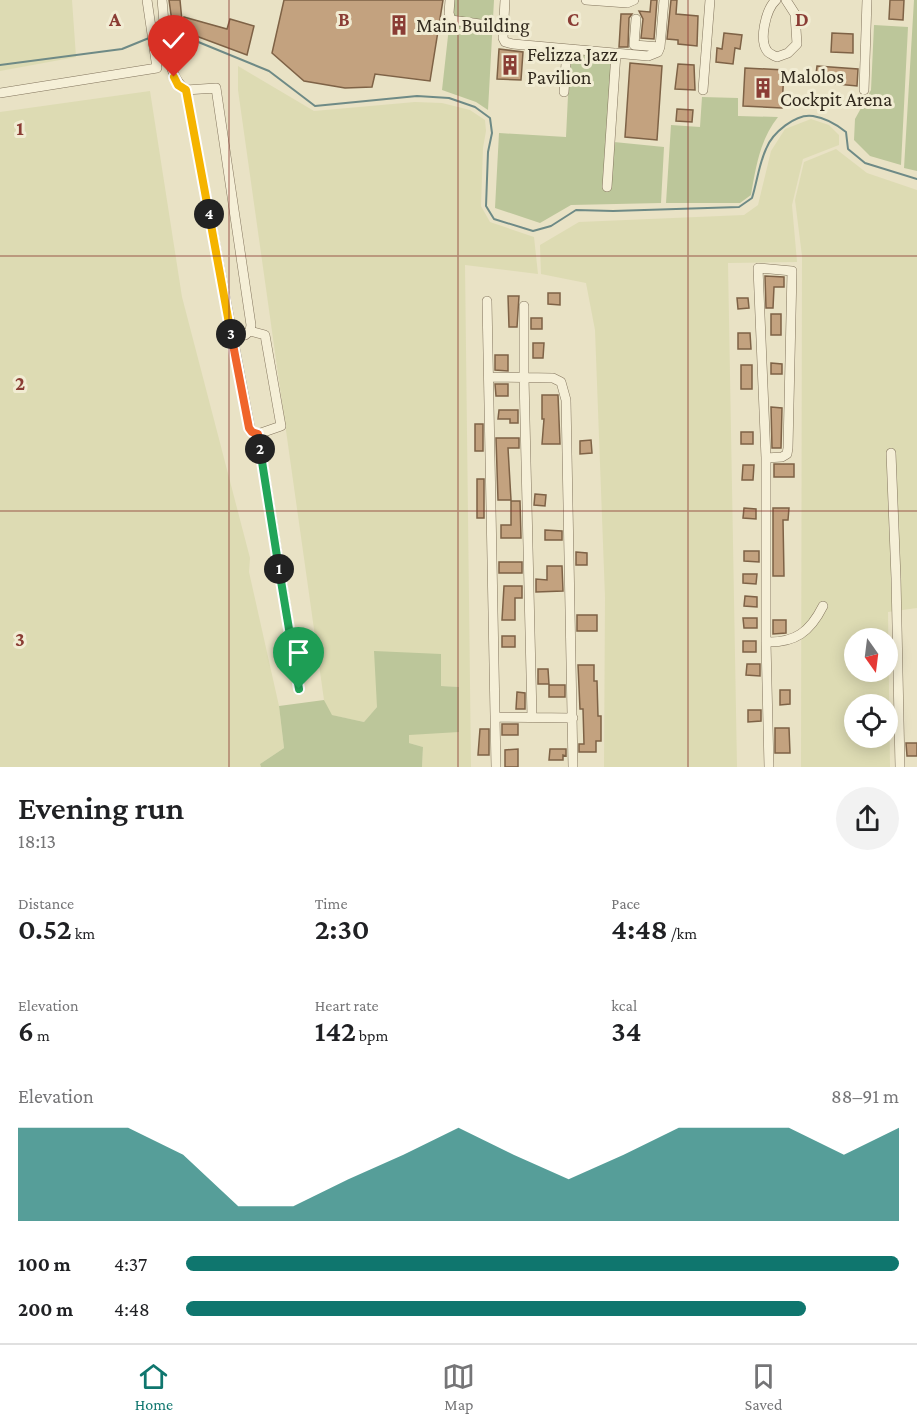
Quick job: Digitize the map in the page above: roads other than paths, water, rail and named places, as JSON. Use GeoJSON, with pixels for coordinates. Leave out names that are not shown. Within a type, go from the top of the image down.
{"type":"FeatureCollection","features":[{"type":"Feature","properties":{"kind":"street"},"geometry":{"type":"LineString","coordinates":[[0,93],[157,68],[147,0]]}},
{"type":"Feature","properties":{"kind":"street"},"geometry":{"type":"LineString","coordinates":[[162,0],[168,46],[174,77],[178,85],[186,90],[216,88],[251,325],[250,331],[245,335],[232,337]]}},
{"type":"Feature","properties":{"kind":"street"},"geometry":{"type":"LineString","coordinates":[[450,0],[449,17],[451,20],[487,25]]}},
{"type":"Feature","properties":{"kind":"street"},"geometry":{"type":"LineString","coordinates":[[505,0],[503,38],[505,42],[648,56],[658,52],[660,47],[664,0]]}},
{"type":"Feature","properties":{"kind":"street"},"geometry":{"type":"LineString","coordinates":[[586,0],[627,3],[634,0]]}},
{"type":"Feature","properties":{"kind":"street"},"geometry":{"type":"LineString","coordinates":[[703,90],[710,0]]}},
{"type":"Feature","properties":{"kind":"street"},"geometry":{"type":"LineString","coordinates":[[776,0],[770,5],[765,15],[765,44],[768,53],[777,57],[788,53],[797,44],[795,14],[786,0]]}},
{"type":"Feature","properties":{"kind":"street"},"geometry":{"type":"LineString","coordinates":[[864,90],[867,0]]}},
{"type":"Feature","properties":{"kind":"street"},"geometry":{"type":"LineString","coordinates":[[636,19],[634,45],[660,47]]}},
{"type":"Feature","properties":{"kind":"street"},"geometry":{"type":"LineString","coordinates":[[564,92],[567,49]]}},
{"type":"Feature","properties":{"kind":"street"},"geometry":{"type":"LineString","coordinates":[[607,187],[616,53]]}},
{"type":"Feature","properties":{"kind":"street"},"geometry":{"type":"LineString","coordinates":[[186,90],[249,428],[258,434],[282,426],[265,334],[250,331]]}},
{"type":"Feature","properties":{"kind":"street"},"geometry":{"type":"LineString","coordinates":[[766,458],[782,457],[787,454],[788,448],[792,271],[758,268],[766,458],[769,767]]}},
{"type":"Feature","properties":{"kind":"street"},"geometry":{"type":"LineString","coordinates":[[488,301],[496,767]]}},
{"type":"Feature","properties":{"kind":"street"},"geometry":{"type":"LineString","coordinates":[[524,306],[532,717]]}},
{"type":"Feature","properties":{"kind":"street"},"geometry":{"type":"LineString","coordinates":[[490,377],[553,378],[561,382],[566,400],[573,767]]}},
{"type":"Feature","properties":{"kind":"street"},"geometry":{"type":"LineString","coordinates":[[258,434],[299,689]]}},
{"type":"Feature","properties":{"kind":"street"},"geometry":{"type":"LineString","coordinates":[[891,453],[900,767]]}},
{"type":"Feature","properties":{"kind":"street"},"geometry":{"type":"LineString","coordinates":[[766,642],[784,642],[792,639],[816,619],[823,606]]}},
{"type":"Feature","properties":{"kind":"street"},"geometry":{"type":"LineString","coordinates":[[495,717],[573,718]]}},
{"type":"Feature","properties":{"kind":"waterway"},"geometry":{"type":"LineString","coordinates":[[172,37],[191,39],[269,71],[315,106],[417,96],[449,98],[475,107],[490,118],[492,133],[488,152],[486,206],[494,219],[533,231],[551,226],[576,210],[739,207],[752,198],[764,155],[773,137],[785,125],[806,116],[827,120],[846,132],[848,149],[865,163],[917,179]]}},
{"type":"Feature","properties":{"kind":"waterway"},"geometry":{"type":"LineString","coordinates":[[0,65],[122,49],[149,38]]}},
{"type":"Feature","properties":{"kind":"place","name":"Main Building"},"geometry":{"type":"Point","coordinates":[399,25]}},
{"type":"Feature","properties":{"kind":"place","name":"Felizza Jazz Pavilion"},"geometry":{"type":"Point","coordinates":[510,65]}},
{"type":"Feature","properties":{"kind":"place","name":"Malolos Cockpit Arena"},"geometry":{"type":"Point","coordinates":[763,88]}}]}
